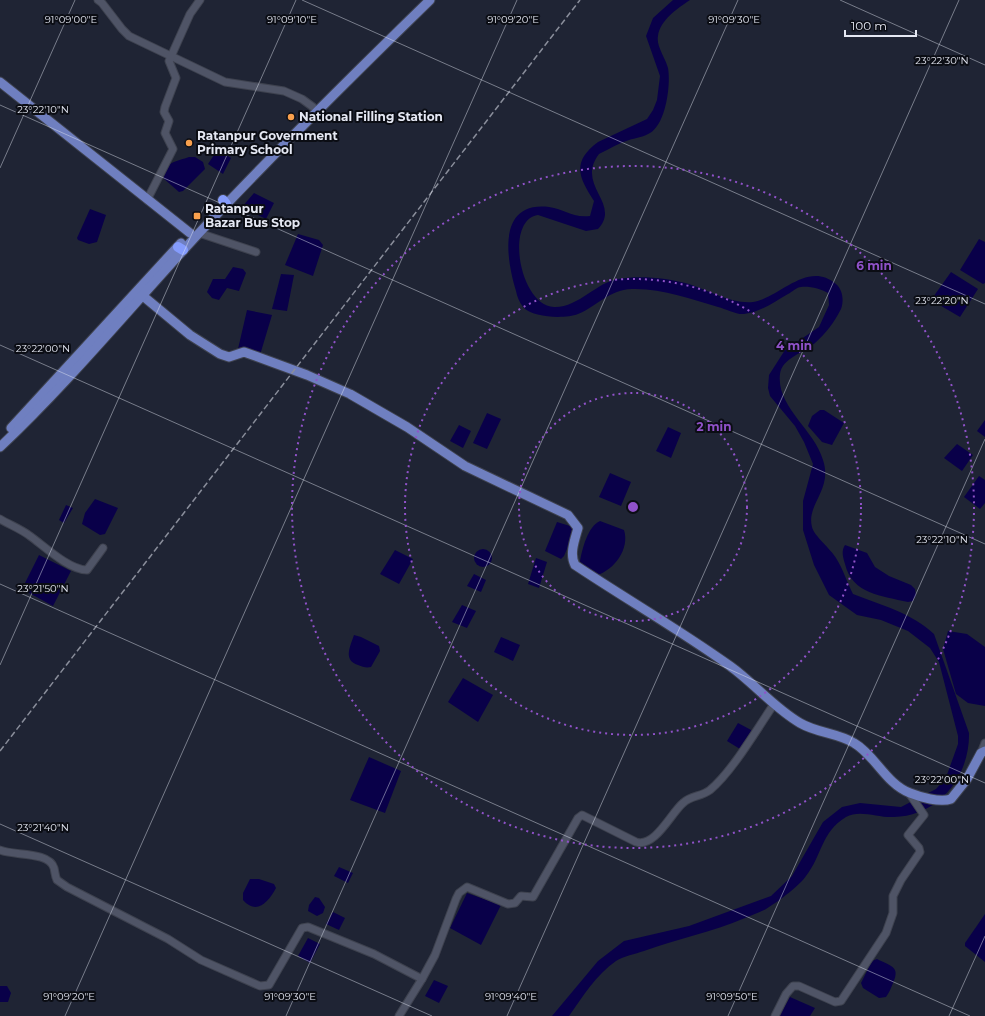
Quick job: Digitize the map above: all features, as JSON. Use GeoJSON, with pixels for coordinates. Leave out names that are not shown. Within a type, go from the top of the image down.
{"type":"FeatureCollection","features":[{"type":"Feature","properties":{"kind":"main road"},"geometry":{"type":"LineString","coordinates":[[0,439],[313,107],[422,0]]}},
{"type":"Feature","properties":{"kind":"main road"},"geometry":{"type":"LineString","coordinates":[[224,202],[430,0]]}},
{"type":"Feature","properties":{"kind":"main road"},"geometry":{"type":"LineString","coordinates":[[0,82],[147,200],[195,233]]}},
{"type":"Feature","properties":{"kind":"main road"},"geometry":{"type":"LineString","coordinates":[[0,447],[69,377],[143,296],[181,248]]}},
{"type":"Feature","properties":{"kind":"main road"},"geometry":{"type":"LineString","coordinates":[[143,296],[190,335],[220,354],[229,357],[244,352],[307,375],[350,394],[407,427],[471,470],[568,515],[578,528],[572,554],[572,560],[575,565],[703,646],[749,680],[774,704],[799,722],[815,731],[852,742],[861,748],[898,786],[912,795],[942,800],[951,799],[983,752]]}},
{"type":"Feature","properties":{"kind":"street"},"geometry":{"type":"LineString","coordinates":[[98,0],[129,36],[225,82],[284,91],[302,99],[313,107]]}},
{"type":"Feature","properties":{"kind":"street"},"geometry":{"type":"LineString","coordinates":[[147,200],[172,149],[165,136],[169,121],[164,112],[166,101],[176,78],[169,63],[190,14],[200,0]]}},
{"type":"Feature","properties":{"kind":"street"},"geometry":{"type":"LineString","coordinates":[[195,233],[256,252]]}},
{"type":"Feature","properties":{"kind":"street"},"geometry":{"type":"LineString","coordinates":[[0,519],[30,536],[37,543],[70,565],[82,570],[87,570],[103,548]]}},
{"type":"Feature","properties":{"kind":"street"},"geometry":{"type":"LineString","coordinates":[[399,1016],[422,980],[435,955],[456,899],[464,888],[467,887],[508,904],[515,903],[521,896],[533,897],[578,818],[582,815],[636,842],[641,843],[650,840],[683,803],[693,796],[700,796],[710,790],[722,777],[774,704]]}},
{"type":"Feature","properties":{"kind":"street"},"geometry":{"type":"LineString","coordinates":[[983,752],[985,743]]}},
{"type":"Feature","properties":{"kind":"street"},"geometry":{"type":"LineString","coordinates":[[775,1016],[786,994],[793,986],[799,986],[835,1002],[840,1001],[886,933],[893,913],[893,896],[901,880],[920,852],[908,835],[924,818],[923,812],[912,795]]}},
{"type":"Feature","properties":{"kind":"street"},"geometry":{"type":"LineString","coordinates":[[0,850],[14,854],[26,853],[43,859],[54,867],[57,880],[67,887],[168,939],[201,960],[260,986],[269,985],[302,928],[308,928],[374,954],[422,980]]}},
{"type":"Feature","properties":{"kind":"shaded area"},"geometry":{"type":"Polygon","coordinates":[[[673,0],[690,0],[675,11],[659,30],[658,44],[667,64],[669,75],[668,93],[664,113],[660,121],[650,133],[629,140],[599,154],[593,165],[592,176],[594,185],[603,202],[605,211],[604,220],[598,229],[586,231],[538,215],[528,220],[521,231],[519,246],[520,262],[525,279],[532,293],[542,303],[554,307],[571,303],[610,281],[635,277],[681,282],[728,299],[745,302],[753,302],[763,299],[794,282],[815,276],[825,278],[838,286],[842,296],[842,303],[841,309],[833,323],[815,343],[789,360],[782,368],[780,374],[780,386],[789,408],[812,438],[823,460],[825,480],[811,519],[813,531],[836,558],[853,594],[906,615],[916,620],[934,634],[969,733],[968,749],[958,778],[949,791],[925,810],[910,815],[894,817],[857,814],[846,817],[831,830],[803,880],[789,893],[766,909],[733,923],[619,959],[596,979],[569,1016],[552,1016],[598,961],[624,941],[689,926],[771,896],[792,876],[823,822],[842,807],[860,803],[901,807],[936,789],[945,779],[958,744],[958,736],[939,662],[930,648],[908,631],[881,620],[857,615],[829,595],[814,565],[803,530],[803,501],[813,464],[804,442],[795,426],[770,396],[768,388],[769,375],[785,350],[819,327],[829,305],[828,293],[815,288],[799,287],[762,309],[741,314],[676,295],[643,289],[632,289],[616,292],[585,311],[565,317],[541,315],[528,311],[523,307],[518,299],[512,278],[508,248],[509,234],[513,222],[520,213],[532,208],[549,207],[573,215],[590,216],[594,201],[584,185],[580,170],[581,163],[589,149],[598,142],[647,119],[653,110],[657,100],[660,76],[646,36],[653,18],[673,0]]]}},
{"type":"Feature","properties":{"kind":"shaded area"},"geometry":{"type":"Polygon","coordinates":[[[218,149],[231,158],[223,174],[208,164],[218,149]]]}},
{"type":"Feature","properties":{"kind":"shaded area"},"geometry":{"type":"Polygon","coordinates":[[[189,157],[195,157],[203,162],[205,169],[183,191],[179,192],[163,178],[164,173],[168,165],[189,157]]]}},
{"type":"Feature","properties":{"kind":"shaded area"},"geometry":{"type":"Polygon","coordinates":[[[254,193],[274,203],[266,219],[242,207],[254,193]]]}},
{"type":"Feature","properties":{"kind":"shaded area"},"geometry":{"type":"Polygon","coordinates":[[[90,209],[106,215],[97,242],[89,244],[78,240],[77,238],[90,209]]]}},
{"type":"Feature","properties":{"kind":"shaded area"},"geometry":{"type":"Polygon","coordinates":[[[298,234],[319,240],[323,245],[313,276],[285,265],[298,234]]]}},
{"type":"Feature","properties":{"kind":"shaded area"},"geometry":{"type":"Polygon","coordinates":[[[979,239],[985,242],[985,283],[983,284],[960,270],[979,239]]]}},
{"type":"Feature","properties":{"kind":"shaded area"},"geometry":{"type":"Polygon","coordinates":[[[233,267],[243,269],[246,273],[239,291],[227,288],[219,300],[212,298],[207,292],[213,279],[225,279],[233,267]]]}},
{"type":"Feature","properties":{"kind":"shaded area"},"geometry":{"type":"Polygon","coordinates":[[[951,272],[978,289],[960,317],[931,300],[951,272]]]}},
{"type":"Feature","properties":{"kind":"shaded area"},"geometry":{"type":"Polygon","coordinates":[[[281,274],[294,275],[287,311],[272,309],[281,274]]]}},
{"type":"Feature","properties":{"kind":"shaded area"},"geometry":{"type":"Polygon","coordinates":[[[247,310],[272,315],[260,355],[238,349],[247,310]]]}},
{"type":"Feature","properties":{"kind":"shaded area"},"geometry":{"type":"Polygon","coordinates":[[[820,410],[824,410],[844,423],[832,445],[822,442],[808,426],[812,416],[820,410]]]}},
{"type":"Feature","properties":{"kind":"shaded area"},"geometry":{"type":"Polygon","coordinates":[[[487,413],[501,419],[487,449],[473,443],[487,413]]]}},
{"type":"Feature","properties":{"kind":"shaded area"},"geometry":{"type":"Polygon","coordinates":[[[985,420],[985,437],[977,431],[985,420]]]}},
{"type":"Feature","properties":{"kind":"shaded area"},"geometry":{"type":"Polygon","coordinates":[[[459,425],[471,431],[463,448],[450,441],[459,425]]]}},
{"type":"Feature","properties":{"kind":"shaded area"},"geometry":{"type":"Polygon","coordinates":[[[668,427],[681,433],[671,458],[656,451],[668,427]]]}},
{"type":"Feature","properties":{"kind":"shaded area"},"geometry":{"type":"Polygon","coordinates":[[[957,444],[973,455],[962,471],[944,458],[957,444]]]}},
{"type":"Feature","properties":{"kind":"shaded area"},"geometry":{"type":"Polygon","coordinates":[[[610,473],[631,482],[621,506],[599,497],[610,473]]]}},
{"type":"Feature","properties":{"kind":"shaded area"},"geometry":{"type":"Polygon","coordinates":[[[979,476],[985,480],[985,503],[980,509],[964,497],[979,476]]]}},
{"type":"Feature","properties":{"kind":"shaded area"},"geometry":{"type":"Polygon","coordinates":[[[95,499],[118,508],[105,534],[100,535],[82,524],[85,513],[95,499]]]}},
{"type":"Feature","properties":{"kind":"shaded area"},"geometry":{"type":"Polygon","coordinates":[[[66,505],[73,508],[64,523],[59,520],[66,505]]]}},
{"type":"Feature","properties":{"kind":"shaded area"},"geometry":{"type":"Polygon","coordinates":[[[600,521],[624,530],[625,544],[623,551],[615,564],[597,575],[581,565],[580,561],[584,544],[589,533],[600,521]]]}},
{"type":"Feature","properties":{"kind":"shaded area"},"geometry":{"type":"Polygon","coordinates":[[[557,522],[570,526],[574,532],[564,556],[561,559],[545,551],[557,522]]]}},
{"type":"Feature","properties":{"kind":"shaded area"},"geometry":{"type":"Polygon","coordinates":[[[845,545],[867,553],[875,567],[889,576],[911,585],[915,589],[916,595],[913,601],[908,602],[888,598],[861,588],[854,582],[845,564],[843,550],[845,545]]]}},
{"type":"Feature","properties":{"kind":"shaded area"},"geometry":{"type":"Polygon","coordinates":[[[483,549],[489,552],[492,558],[489,564],[483,567],[477,564],[474,558],[477,552],[483,549]]]}},
{"type":"Feature","properties":{"kind":"shaded area"},"geometry":{"type":"Polygon","coordinates":[[[395,550],[413,559],[399,584],[380,574],[395,550]]]}},
{"type":"Feature","properties":{"kind":"shaded area"},"geometry":{"type":"Polygon","coordinates":[[[39,555],[71,571],[53,606],[22,589],[39,555]]]}},
{"type":"Feature","properties":{"kind":"shaded area"},"geometry":{"type":"Polygon","coordinates":[[[536,558],[547,562],[539,588],[528,584],[536,558]]]}},
{"type":"Feature","properties":{"kind":"shaded area"},"geometry":{"type":"Polygon","coordinates":[[[474,574],[486,580],[481,592],[467,586],[474,574]]]}},
{"type":"Feature","properties":{"kind":"shaded area"},"geometry":{"type":"Polygon","coordinates":[[[462,605],[476,611],[467,628],[452,622],[462,605]]]}},
{"type":"Feature","properties":{"kind":"shaded area"},"geometry":{"type":"Polygon","coordinates":[[[948,631],[967,634],[985,647],[985,706],[968,703],[956,694],[943,649],[948,631]]]}},
{"type":"Feature","properties":{"kind":"shaded area"},"geometry":{"type":"Polygon","coordinates":[[[354,635],[379,646],[380,651],[371,667],[361,666],[350,660],[349,653],[354,635]]]}},
{"type":"Feature","properties":{"kind":"shaded area"},"geometry":{"type":"Polygon","coordinates":[[[501,637],[520,645],[513,661],[494,652],[501,637]]]}},
{"type":"Feature","properties":{"kind":"shaded area"},"geometry":{"type":"Polygon","coordinates":[[[463,678],[493,695],[478,722],[448,702],[463,678]]]}},
{"type":"Feature","properties":{"kind":"shaded area"},"geometry":{"type":"Polygon","coordinates":[[[738,723],[753,731],[740,749],[727,741],[738,723]]]}},
{"type":"Feature","properties":{"kind":"shaded area"},"geometry":{"type":"Polygon","coordinates":[[[369,757],[401,771],[385,813],[350,800],[369,757]]]}},
{"type":"Feature","properties":{"kind":"shaded area"},"geometry":{"type":"Polygon","coordinates":[[[339,867],[353,873],[348,883],[334,876],[339,867]]]}},
{"type":"Feature","properties":{"kind":"shaded area"},"geometry":{"type":"Polygon","coordinates":[[[250,879],[259,879],[274,884],[276,888],[270,898],[258,907],[248,905],[243,900],[243,893],[250,879]]]}},
{"type":"Feature","properties":{"kind":"shaded area"},"geometry":{"type":"Polygon","coordinates":[[[467,893],[501,905],[481,945],[450,928],[467,893]]]}},
{"type":"Feature","properties":{"kind":"shaded area"},"geometry":{"type":"Polygon","coordinates":[[[315,897],[319,898],[325,907],[323,913],[317,916],[308,911],[309,905],[315,897]]]}},
{"type":"Feature","properties":{"kind":"shaded area"},"geometry":{"type":"Polygon","coordinates":[[[333,912],[345,918],[339,930],[326,924],[333,912]]]}},
{"type":"Feature","properties":{"kind":"shaded area"},"geometry":{"type":"Polygon","coordinates":[[[985,914],[985,962],[965,946],[965,943],[985,914]]]}},
{"type":"Feature","properties":{"kind":"shaded area"},"geometry":{"type":"Polygon","coordinates":[[[308,938],[320,944],[310,963],[298,956],[308,938]]]}},
{"type":"Feature","properties":{"kind":"shaded area"},"geometry":{"type":"Polygon","coordinates":[[[877,959],[893,967],[896,973],[886,997],[879,998],[863,988],[861,983],[872,961],[877,959]]]}},
{"type":"Feature","properties":{"kind":"shaded area"},"geometry":{"type":"Polygon","coordinates":[[[434,980],[448,986],[439,1003],[425,996],[434,980]]]}},
{"type":"Feature","properties":{"kind":"shaded area"},"geometry":{"type":"Polygon","coordinates":[[[0,986],[7,986],[11,993],[8,1002],[0,1002],[0,986]]]}},
{"type":"Feature","properties":{"kind":"shaded area"},"geometry":{"type":"Polygon","coordinates":[[[790,997],[815,1008],[810,1016],[779,1016],[790,997]]]}},
{"type":"Feature","properties":{"kind":"railway"},"geometry":{"type":"LineString","coordinates":[[0,751],[580,0]]}},
{"type":"Feature","properties":{"kind":"place","name":"National Filling Station"},"geometry":{"type":"Point","coordinates":[291,117]}},
{"type":"Feature","properties":{"kind":"place","name":"Ratanpur Government Primary School"},"geometry":{"type":"Point","coordinates":[189,143]}},
{"type":"Feature","properties":{"kind":"place","name":"Ratanpur Bazar Bus Stop"},"geometry":{"type":"Point","coordinates":[197,216]}}]}
